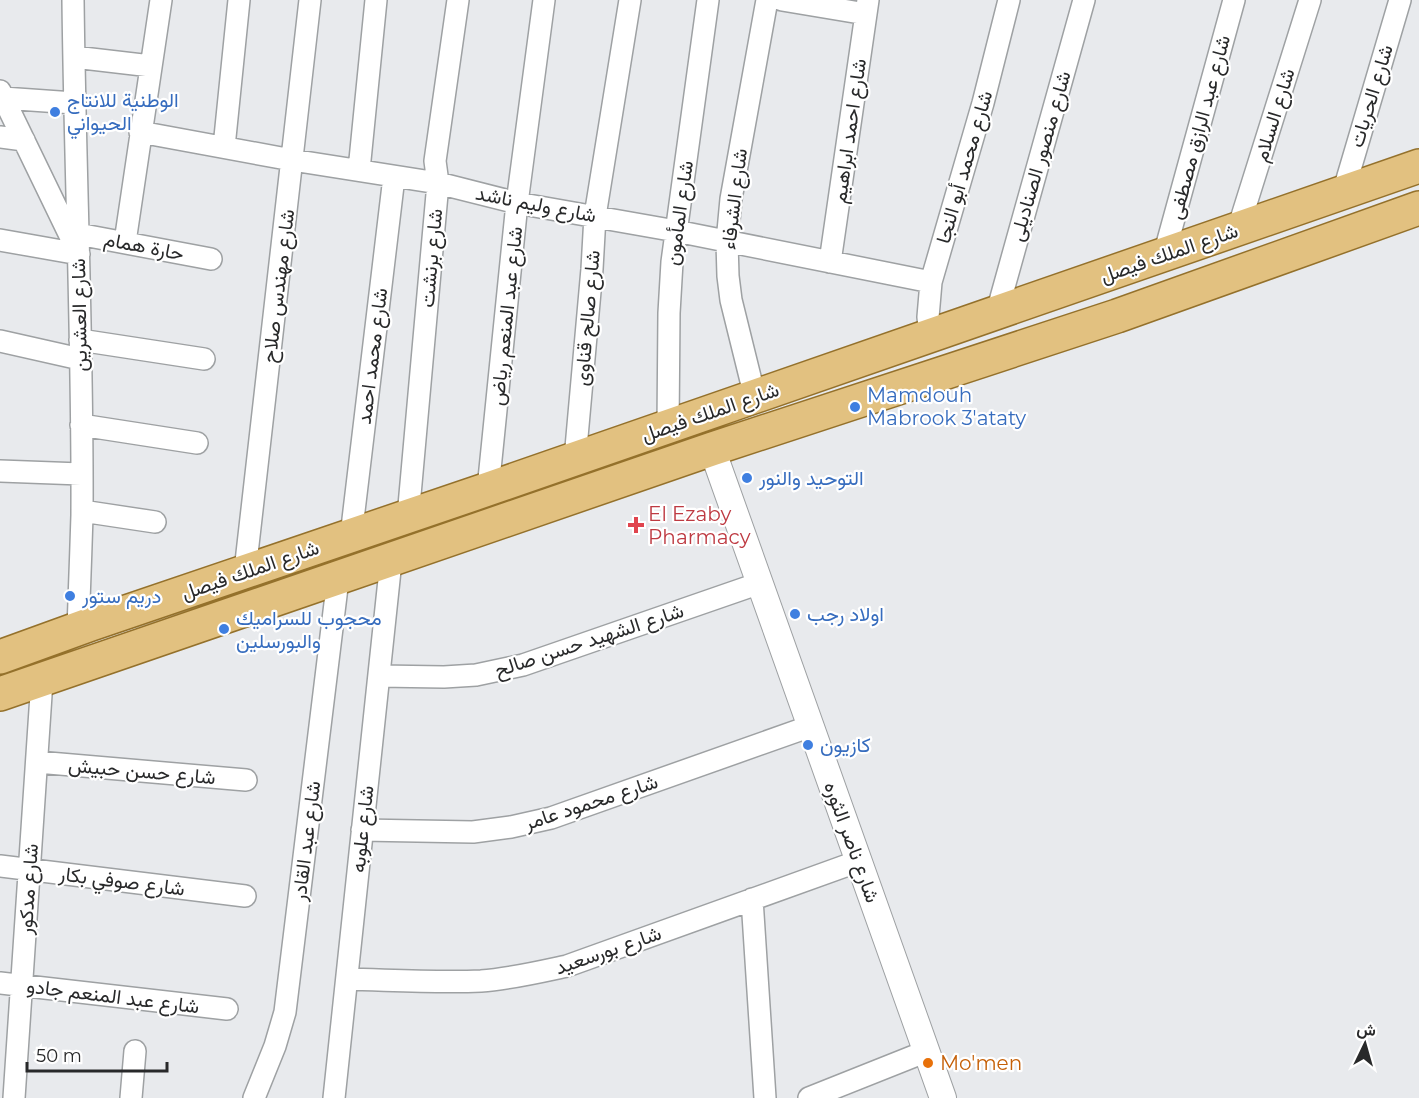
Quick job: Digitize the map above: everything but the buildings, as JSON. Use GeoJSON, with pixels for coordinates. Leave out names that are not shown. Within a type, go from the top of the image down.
{"type":"FeatureCollection","features":[{"type":"Feature","properties":{"kind":"main road","name":"شارع الملك فيصل"},"geometry":{"type":"LineString","coordinates":[[0,657],[1419,166]]}},
{"type":"Feature","properties":{"kind":"main road","name":"شارع الملك فيصل"},"geometry":{"type":"LineString","coordinates":[[0,694],[712,449],[1117,316],[1419,208]]}},
{"type":"Feature","properties":{"kind":"main road"},"geometry":{"type":"LineString","coordinates":[[1106,274],[1101,291],[1102,299],[1110,312],[1117,316]]}},
{"type":"Feature","properties":{"kind":"main road"},"geometry":{"type":"LineString","coordinates":[[1044,296],[1056,309],[1059,317],[1059,325],[1051,338]]}},
{"type":"Feature","properties":{"kind":"street","name":"شارع العشرين"},"geometry":{"type":"LineString","coordinates":[[74,0],[82,511],[78,630]]}},
{"type":"Feature","properties":{"kind":"street"},"geometry":{"type":"LineString","coordinates":[[125,242],[161,0]]}},
{"type":"Feature","properties":{"kind":"street"},"geometry":{"type":"LineString","coordinates":[[224,147],[239,0]]}},
{"type":"Feature","properties":{"kind":"street","name":"شارع مهندس صلاح"},"geometry":{"type":"LineString","coordinates":[[245,572],[310,0]]}},
{"type":"Feature","properties":{"kind":"street"},"geometry":{"type":"LineString","coordinates":[[359,170],[376,0]]}},
{"type":"Feature","properties":{"kind":"street","name":"شارع برنشت"},"geometry":{"type":"LineString","coordinates":[[408,517],[438,183],[435,161],[458,0]]}},
{"type":"Feature","properties":{"kind":"street","name":"شارع عبد المنعم رياض"},"geometry":{"type":"LineString","coordinates":[[488,489],[517,202],[544,0]]}},
{"type":"Feature","properties":{"kind":"street","name":"شارع صالح قناوى"},"geometry":{"type":"LineString","coordinates":[[575,459],[595,216],[630,0]]}},
{"type":"Feature","properties":{"kind":"street","name":"شارع المأمون"},"geometry":{"type":"LineString","coordinates":[[668,427],[669,293],[708,0]]}},
{"type":"Feature","properties":{"kind":"street","name":"شارع الشرفاء"},"geometry":{"type":"LineString","coordinates":[[754,397],[731,300],[727,242],[731,199],[767,0]]}},
{"type":"Feature","properties":{"kind":"street"},"geometry":{"type":"LineString","coordinates":[[782,0],[867,7]]}},
{"type":"Feature","properties":{"kind":"street","name":"شارع محمد أبو النجا"},"geometry":{"type":"LineString","coordinates":[[930,335],[928,317],[931,282],[983,103],[1009,0]]}},
{"type":"Feature","properties":{"kind":"street","name":"شارع منصور الصناديلى"},"geometry":{"type":"LineString","coordinates":[[997,312],[1084,0]]}},
{"type":"Feature","properties":{"kind":"street","name":"شارع الحريات"},"geometry":{"type":"LineString","coordinates":[[1343,192],[1400,0]]}},
{"type":"Feature","properties":{"kind":"street","name":"شارع عبد الرازق مصطفى"},"geometry":{"type":"LineString","coordinates":[[1164,255],[1230,1]]}},
{"type":"Feature","properties":{"kind":"street","name":"شارع السلام"},"geometry":{"type":"LineString","coordinates":[[1238,229],[1303,2]]}},
{"type":"Feature","properties":{"kind":"street","name":"شارع احمد ابراهيم"},"geometry":{"type":"LineString","coordinates":[[830,262],[867,7]]}},
{"type":"Feature","properties":{"kind":"street"},"geometry":{"type":"LineString","coordinates":[[74,57],[151,66]]}},
{"type":"Feature","properties":{"kind":"street"},"geometry":{"type":"LineString","coordinates":[[2,95],[74,103]]}},
{"type":"Feature","properties":{"kind":"street"},"geometry":{"type":"LineString","coordinates":[[2,95],[78,244]]}},
{"type":"Feature","properties":{"kind":"street","name":"شارع وليم ناشد"},"geometry":{"type":"LineString","coordinates":[[140,132],[292,160],[438,183],[517,202],[931,282]]}},
{"type":"Feature","properties":{"kind":"street"},"geometry":{"type":"LineString","coordinates":[[0,137],[24,140]]}},
{"type":"Feature","properties":{"kind":"street","name":"شارع محمد احمد"},"geometry":{"type":"LineString","coordinates":[[351,536],[394,177]]}},
{"type":"Feature","properties":{"kind":"street","name":"حارة همام"},"geometry":{"type":"LineString","coordinates":[[0,240],[78,244],[125,242],[211,259]]}},
{"type":"Feature","properties":{"kind":"street"},"geometry":{"type":"LineString","coordinates":[[0,341],[80,350],[204,359]]}},
{"type":"Feature","properties":{"kind":"street"},"geometry":{"type":"LineString","coordinates":[[81,425],[197,443]]}},
{"type":"Feature","properties":{"kind":"street","name":"شارع ناصر الثوره"},"geometry":{"type":"LineString","coordinates":[[712,449],[944,1098]]}},
{"type":"Feature","properties":{"kind":"street"},"geometry":{"type":"LineString","coordinates":[[0,471],[81,474]]}},
{"type":"Feature","properties":{"kind":"street"},"geometry":{"type":"LineString","coordinates":[[82,511],[155,522]]}},
{"type":"Feature","properties":{"kind":"street","name":"شارع علوبه"},"geometry":{"type":"LineString","coordinates":[[334,1098],[391,561]]}},
{"type":"Feature","properties":{"kind":"street","name":"شارع عبد القادر"},"geometry":{"type":"LineString","coordinates":[[254,1098],[275,1046],[285,1012],[338,579]]}},
{"type":"Feature","properties":{"kind":"street","name":"شارع الشهيد حسن صالح"},"geometry":{"type":"LineString","coordinates":[[378,676],[476,675],[523,665],[760,583]]}},
{"type":"Feature","properties":{"kind":"street","name":"شارع مدكور"},"geometry":{"type":"LineString","coordinates":[[14,1098],[42,680]]}},
{"type":"Feature","properties":{"kind":"street","name":"شارع محمود عامر"},"geometry":{"type":"LineString","coordinates":[[362,830],[472,832],[511,827],[550,818],[811,726]]}},
{"type":"Feature","properties":{"kind":"street","name":"شارع حسن حبيش"},"geometry":{"type":"LineString","coordinates":[[37,762],[246,780]]}},
{"type":"Feature","properties":{"kind":"street","name":"شارع بورسعيد"},"geometry":{"type":"LineString","coordinates":[[346,979],[482,981],[567,966],[859,861]]}},
{"type":"Feature","properties":{"kind":"street","name":"شارع صوفي بكار"},"geometry":{"type":"LineString","coordinates":[[0,866],[245,896]]}},
{"type":"Feature","properties":{"kind":"street"},"geometry":{"type":"LineString","coordinates":[[752,899],[765,1098]]}},
{"type":"Feature","properties":{"kind":"street","name":"شارع عبد المنعم جادو"},"geometry":{"type":"LineString","coordinates":[[0,983],[226,1009]]}},
{"type":"Feature","properties":{"kind":"street"},"geometry":{"type":"LineString","coordinates":[[131,1098],[135,1051]]}},
{"type":"Feature","properties":{"kind":"street"},"geometry":{"type":"LineString","coordinates":[[809,1098],[927,1051]]}},
{"type":"Feature","properties":{"kind":"place","name":"الوطنية للانتاج الحيواني"},"geometry":{"type":"Point","coordinates":[55,112]}},
{"type":"Feature","properties":{"kind":"place","name":"Mamdouh Mabrook 3'ataty"},"geometry":{"type":"Point","coordinates":[855,407]}},
{"type":"Feature","properties":{"kind":"place","name":"التوحيد والنور"},"geometry":{"type":"Point","coordinates":[747,478]}},
{"type":"Feature","properties":{"kind":"place","name":"El Ezaby Pharmacy"},"geometry":{"type":"Point","coordinates":[636,525]}},
{"type":"Feature","properties":{"kind":"place","name":"دريم ستور"},"geometry":{"type":"Point","coordinates":[70,596]}},
{"type":"Feature","properties":{"kind":"place","name":"اولاد رجب"},"geometry":{"type":"Point","coordinates":[795,614]}},
{"type":"Feature","properties":{"kind":"place","name":"محجوب للسراميك والبورسلين"},"geometry":{"type":"Point","coordinates":[224,629]}},
{"type":"Feature","properties":{"kind":"place","name":"كازيون"},"geometry":{"type":"Point","coordinates":[808,745]}},
{"type":"Feature","properties":{"kind":"place","name":"Mo'men"},"geometry":{"type":"Point","coordinates":[928,1063]}}]}
